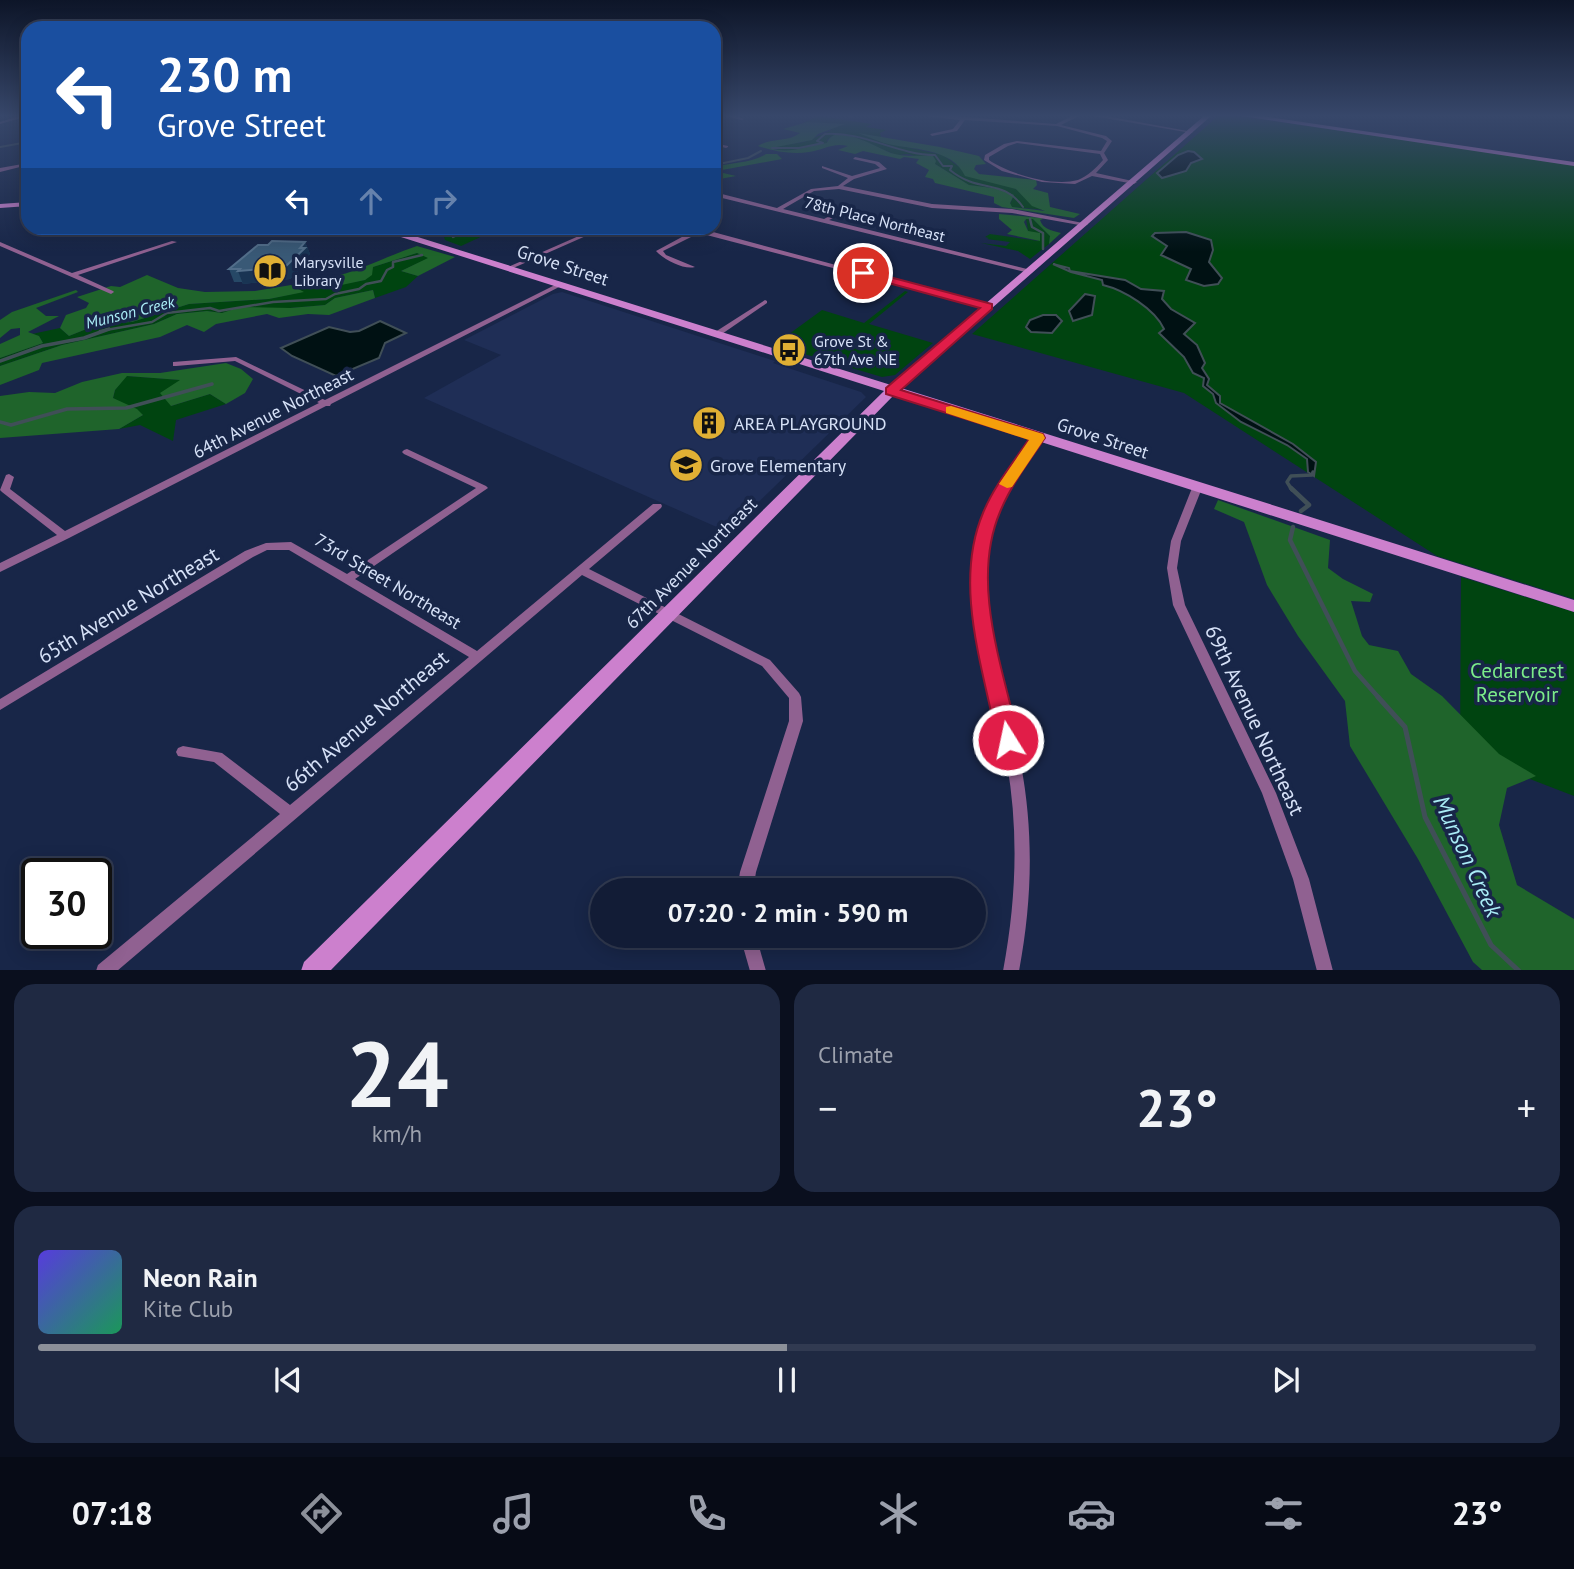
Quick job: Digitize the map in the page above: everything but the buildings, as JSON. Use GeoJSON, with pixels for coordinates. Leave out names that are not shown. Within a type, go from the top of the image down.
{"type":"FeatureCollection","features":[{"type":"Feature","properties":{"kind":"street"},"geometry":{"type":"LineString","coordinates":[[839,187],[852,178],[884,169],[869,161]]}},
{"type":"Feature","properties":{"kind":"street"},"geometry":{"type":"LineString","coordinates":[[988,161],[1002,170],[1053,181],[1075,182],[1092,174],[1105,161]]}},
{"type":"Feature","properties":{"kind":"street","name":"67th Avenue Northeast"},"geometry":{"type":"LineString","coordinates":[[314,970],[891,391],[1158,161]]}},
{"type":"Feature","properties":{"kind":"street"},"geometry":{"type":"LineString","coordinates":[[1555,161],[1574,164]]}},
{"type":"Feature","properties":{"kind":"street"},"geometry":{"type":"LineString","coordinates":[[0,170],[21,166]]}},
{"type":"Feature","properties":{"kind":"street"},"geometry":{"type":"LineString","coordinates":[[824,167],[852,178]]}},
{"type":"Feature","properties":{"kind":"street"},"geometry":{"type":"LineString","coordinates":[[1092,174],[1134,182]]}},
{"type":"Feature","properties":{"kind":"street"},"geometry":{"type":"LineString","coordinates":[[779,209],[813,190],[839,187],[932,206],[1012,211],[1085,223]]}},
{"type":"Feature","properties":{"kind":"street","name":"78th Place Northeast"},"geometry":{"type":"LineString","coordinates":[[721,196],[1029,271]]}},
{"type":"Feature","properties":{"kind":"street"},"geometry":{"type":"LineString","coordinates":[[0,206],[21,204]]}},
{"type":"Feature","properties":{"kind":"street"},"geometry":{"type":"LineString","coordinates":[[826,220],[846,209]]}},
{"type":"Feature","properties":{"kind":"street","name":"Grove Street"},"geometry":{"type":"LineString","coordinates":[[404,235],[1037,438],[1574,606]]}},
{"type":"Feature","properties":{"kind":"street"},"geometry":{"type":"LineString","coordinates":[[509,268],[585,235]]}},
{"type":"Feature","properties":{"kind":"street"},"geometry":{"type":"LineString","coordinates":[[690,235],[659,251],[664,256],[692,267]]}},
{"type":"Feature","properties":{"kind":"street"},"geometry":{"type":"LineString","coordinates":[[719,235],[988,307]]}},
{"type":"Feature","properties":{"kind":"street"},"geometry":{"type":"LineString","coordinates":[[72,275],[174,242]]}},
{"type":"Feature","properties":{"kind":"street"},"geometry":{"type":"LineString","coordinates":[[0,244],[111,292]]}},
{"type":"Feature","properties":{"kind":"street","name":"64th Avenue Northeast"},"geometry":{"type":"LineString","coordinates":[[0,568],[559,285]]}},
{"type":"Feature","properties":{"kind":"street"},"geometry":{"type":"LineString","coordinates":[[716,334],[765,302]]}},
{"type":"Feature","properties":{"kind":"street"},"geometry":{"type":"LineString","coordinates":[[176,364],[236,359],[327,404]]}},
{"type":"Feature","properties":{"kind":"street"},"geometry":{"type":"LineString","coordinates":[[1010,970],[1022,882],[1020,807],[981,611],[979,566],[983,539],[992,512],[1011,476],[1037,438]]}},
{"type":"Feature","properties":{"kind":"street"},"geometry":{"type":"LineString","coordinates":[[348,579],[483,488],[407,452]]}},
{"type":"Feature","properties":{"kind":"street"},"geometry":{"type":"LineString","coordinates":[[9,477],[5,491],[65,536]]}},
{"type":"Feature","properties":{"kind":"street","name":"69th Avenue Northeast"},"geometry":{"type":"LineString","coordinates":[[1197,488],[1177,541],[1172,568],[1179,605],[1269,793],[1301,879],[1325,970]]}},
{"type":"Feature","properties":{"kind":"street","name":"66th Avenue Northeast"},"geometry":{"type":"LineString","coordinates":[[105,970],[657,506]]}},
{"type":"Feature","properties":{"kind":"street","name":"73rd Street Northeast"},"geometry":{"type":"LineString","coordinates":[[279,545],[291,546],[476,656]]}},
{"type":"Feature","properties":{"kind":"street","name":"65th Avenue Northeast"},"geometry":{"type":"LineString","coordinates":[[0,705],[250,554],[279,545]]}},
{"type":"Feature","properties":{"kind":"street"},"geometry":{"type":"LineString","coordinates":[[581,570],[766,663],[794,697],[796,721],[747,878]]}},
{"type":"Feature","properties":{"kind":"street"},"geometry":{"type":"LineString","coordinates":[[183,752],[217,757],[289,813]]}},
{"type":"Feature","properties":{"kind":"street"},"geometry":{"type":"LineString","coordinates":[[751,948],[758,970]]}},
{"type":"Feature","properties":{"kind":"shaded area"},"geometry":{"type":"Polygon","coordinates":[[[1171,161],[1196,161],[1191,163],[1186,171],[1162,178],[1157,173],[1171,161]]]}},
{"type":"Feature","properties":{"kind":"shaded area"},"geometry":{"type":"Polygon","coordinates":[[[1186,232],[1211,240],[1213,250],[1209,262],[1222,278],[1218,284],[1204,286],[1186,280],[1191,269],[1161,255],[1167,246],[1152,236],[1155,233],[1186,232]]]}},
{"type":"Feature","properties":{"kind":"shaded area"},"geometry":{"type":"Polygon","coordinates":[[[1053,264],[1069,268],[1070,271],[1125,280],[1141,289],[1164,291],[1162,299],[1171,309],[1195,323],[1184,334],[1197,345],[1205,363],[1202,368],[1209,379],[1207,385],[1220,396],[1220,403],[1293,444],[1316,462],[1314,476],[1308,472],[1307,459],[1287,445],[1241,422],[1216,403],[1213,394],[1203,386],[1204,378],[1193,373],[1184,357],[1159,333],[1164,329],[1154,314],[1129,296],[1103,285],[1102,280],[1071,272],[1053,264]]]}},
{"type":"Feature","properties":{"kind":"shaded area","name":"Grove Elementary"},"geometry":{"type":"Polygon","coordinates":[[[562,292],[775,361],[773,363],[861,392],[866,397],[728,532],[424,398],[501,355],[464,340],[553,294],[562,292]]]}},
{"type":"Feature","properties":{"kind":"shaded area"},"geometry":{"type":"Polygon","coordinates":[[[1085,294],[1095,296],[1092,315],[1073,321],[1069,311],[1085,294]]]}},
{"type":"Feature","properties":{"kind":"shaded area"},"geometry":{"type":"Polygon","coordinates":[[[1043,315],[1056,315],[1062,321],[1052,333],[1031,332],[1026,327],[1030,320],[1043,315]]]}},
{"type":"Feature","properties":{"kind":"shaded area"},"geometry":{"type":"Polygon","coordinates":[[[380,321],[406,333],[385,343],[379,358],[336,376],[292,356],[281,348],[329,327],[350,332],[359,331],[380,321]]]}},
{"type":"Feature","properties":{"kind":"green space"},"geometry":{"type":"Polygon","coordinates":[[[746,161],[770,161],[721,171],[721,166],[746,161]]]}},
{"type":"Feature","properties":{"kind":"green space"},"geometry":{"type":"Polygon","coordinates":[[[928,161],[952,161],[962,169],[1016,189],[1046,210],[1012,207],[1010,204],[1014,195],[1000,189],[969,185],[928,161]]]}},
{"type":"Feature","properties":{"kind":"green space"},"geometry":{"type":"Polygon","coordinates":[[[936,161],[935,164],[969,185],[1000,189],[1014,195],[1010,203],[1012,207],[1045,211],[1032,206],[1016,189],[965,176],[952,161],[984,161],[986,164],[976,165],[974,169],[979,174],[1036,180],[1037,185],[1033,189],[1048,193],[1050,207],[1080,214],[1074,218],[1002,207],[994,203],[994,197],[935,183],[933,179],[925,177],[929,170],[916,163],[936,161]]]}},
{"type":"Feature","properties":{"kind":"green space"},"geometry":{"type":"Polygon","coordinates":[[[1167,161],[1555,161],[1574,164],[1574,599],[1437,556],[1184,393],[972,334],[1167,161]]]}},
{"type":"Feature","properties":{"kind":"green space"},"geometry":{"type":"Polygon","coordinates":[[[721,172],[736,176],[721,179],[721,172]]]}},
{"type":"Feature","properties":{"kind":"green space"},"geometry":{"type":"Polygon","coordinates":[[[999,214],[1041,218],[1045,227],[1061,233],[1049,244],[1050,236],[1033,219],[1026,219],[1024,222],[1028,231],[1040,233],[1040,241],[1007,234],[1012,230],[999,219],[999,214]]]}},
{"type":"Feature","properties":{"kind":"green space"},"geometry":{"type":"Polygon","coordinates":[[[1026,219],[1033,219],[1050,236],[1049,244],[1030,259],[1018,251],[981,243],[1006,246],[1010,242],[985,237],[990,234],[1039,241],[1028,231],[1026,219]]]}},
{"type":"Feature","properties":{"kind":"green space"},"geometry":{"type":"Polygon","coordinates":[[[444,235],[485,235],[461,246],[445,240],[444,235]]]}},
{"type":"Feature","properties":{"kind":"green space"},"geometry":{"type":"Polygon","coordinates":[[[417,246],[455,257],[418,276],[401,271],[428,258],[417,253],[373,267],[372,275],[365,280],[332,287],[329,278],[417,246]]]}},
{"type":"Feature","properties":{"kind":"green space"},"geometry":{"type":"Polygon","coordinates":[[[417,253],[429,258],[401,271],[418,276],[406,287],[375,298],[373,290],[335,298],[325,305],[240,308],[222,313],[207,311],[177,314],[154,324],[62,345],[0,366],[0,358],[43,343],[39,336],[32,334],[60,328],[69,336],[99,324],[132,322],[189,304],[269,299],[302,292],[291,285],[329,278],[332,286],[365,280],[373,267],[417,253]]]}},
{"type":"Feature","properties":{"kind":"green space"},"geometry":{"type":"Polygon","coordinates":[[[147,275],[178,288],[205,292],[255,291],[291,285],[304,292],[269,299],[189,304],[132,322],[99,324],[69,336],[60,328],[66,315],[86,308],[89,303],[77,297],[111,286],[120,287],[147,275]]]}},
{"type":"Feature","properties":{"kind":"green space"},"geometry":{"type":"Polygon","coordinates":[[[76,290],[78,292],[36,308],[46,316],[59,316],[28,332],[39,336],[43,343],[0,358],[0,344],[20,335],[20,328],[11,329],[0,338],[0,320],[12,312],[76,290]]]}},
{"type":"Feature","properties":{"kind":"green space"},"geometry":{"type":"Polygon","coordinates":[[[373,290],[375,298],[329,315],[308,314],[279,318],[267,314],[216,324],[204,332],[187,325],[160,337],[42,363],[39,370],[0,385],[0,366],[62,345],[154,324],[177,314],[207,311],[222,313],[240,307],[290,308],[325,305],[335,298],[373,290]]]}},
{"type":"Feature","properties":{"kind":"green space"},"geometry":{"type":"Polygon","coordinates":[[[905,291],[908,292],[869,324],[933,343],[895,375],[882,377],[774,345],[822,310],[864,323],[905,291]]]}},
{"type":"Feature","properties":{"kind":"green space"},"geometry":{"type":"Polygon","coordinates":[[[226,363],[241,369],[253,379],[245,393],[226,404],[210,394],[171,406],[160,393],[180,380],[127,376],[115,390],[113,398],[137,409],[143,415],[119,429],[0,438],[0,396],[29,392],[55,393],[82,382],[122,373],[160,373],[226,363]]]}},
{"type":"Feature","properties":{"kind":"green space"},"geometry":{"type":"Polygon","coordinates":[[[126,376],[181,380],[171,406],[210,394],[226,404],[176,420],[173,441],[140,425],[119,429],[143,415],[113,398],[115,390],[126,376]]]}},
{"type":"Feature","properties":{"kind":"green space"},"geometry":{"type":"Polygon","coordinates":[[[1218,500],[1330,540],[1328,568],[1373,594],[1370,602],[1351,601],[1362,636],[1369,645],[1398,651],[1411,674],[1442,696],[1499,754],[1536,776],[1507,788],[1499,825],[1517,885],[1574,919],[1574,970],[1482,970],[1473,962],[1418,859],[1350,746],[1345,701],[1298,636],[1267,585],[1244,522],[1214,509],[1218,500]]]}},
{"type":"Feature","properties":{"kind":"green space","name":"Cedarcrest Reservoir"},"geometry":{"type":"Polygon","coordinates":[[[1461,577],[1574,612],[1574,796],[1460,752],[1461,577]]]}},
{"type":"Feature","properties":{"kind":"waterway","name":"Munson Creek"},"geometry":{"type":"LineString","coordinates":[[721,164],[732,161]]}},
{"type":"Feature","properties":{"kind":"waterway","name":"Munson Creek"},"geometry":{"type":"LineString","coordinates":[[940,161],[943,166],[952,166],[950,170],[971,182],[1007,192],[1023,207]]}},
{"type":"Feature","properties":{"kind":"waterway","name":"Munson Creek"},"geometry":{"type":"LineString","coordinates":[[1030,219],[1032,227],[1043,233],[1043,249]]}},
{"type":"Feature","properties":{"kind":"waterway","name":"Munson Creek"},"geometry":{"type":"LineString","coordinates":[[453,237],[457,235]]}},
{"type":"Feature","properties":{"kind":"waterway","name":"Munson Creek"},"geometry":{"type":"LineString","coordinates":[[107,330],[152,322],[167,313],[210,308],[219,311],[273,302],[326,299],[381,281],[387,270],[393,267],[393,262],[422,255]]}},
{"type":"Feature","properties":{"kind":"waterway","name":"Munson Creek"},"geometry":{"type":"LineString","coordinates":[[0,361],[42,346],[84,338],[107,330]]}},
{"type":"Feature","properties":{"kind":"waterway","name":"Munson Creek"},"geometry":{"type":"LineString","coordinates":[[100,331],[107,330]]}},
{"type":"Feature","properties":{"kind":"waterway"},"geometry":{"type":"LineString","coordinates":[[0,422],[11,425],[67,409],[126,408],[212,384]]}},
{"type":"Feature","properties":{"kind":"waterway","name":"Munson Creek"},"geometry":{"type":"LineString","coordinates":[[1292,490],[1287,482],[1291,476],[1312,475],[1313,472]]}},
{"type":"Feature","properties":{"kind":"waterway","name":"Munson Creek"},"geometry":{"type":"LineString","coordinates":[[1291,488],[1309,505],[1301,511]]}},
{"type":"Feature","properties":{"kind":"waterway","name":"Munson Creek"},"geometry":{"type":"LineString","coordinates":[[1293,527],[1290,540],[1355,671],[1379,698]]}},
{"type":"Feature","properties":{"kind":"waterway","name":"Munson Creek"},"geometry":{"type":"LineString","coordinates":[[1378,697],[1405,727],[1425,817],[1491,945],[1518,970]]}},
{"type":"Feature","properties":{"kind":"slow traffic"},"geometry":{"type":"LineString","coordinates":[[951,410],[1037,438],[1007,484]]}},
{"type":"Feature","properties":{"kind":"place","name":"Marysville Library"},"geometry":{"type":"Point","coordinates":[270,271]}},
{"type":"Feature","properties":{"kind":"place","name":"Grove St & 67th Ave NE"},"geometry":{"type":"Point","coordinates":[789,350]}},
{"type":"Feature","properties":{"kind":"place","name":"AREA PLAYGROUND"},"geometry":{"type":"Point","coordinates":[709,423]}},
{"type":"Feature","properties":{"kind":"place","name":"Grove Elementary"},"geometry":{"type":"Point","coordinates":[686,465]}},
{"type":"Feature","properties":{"kind":"route"},"geometry":{"type":"LineString","coordinates":[[863,273],[988,307],[891,391],[1037,438],[1011,476],[992,512],[983,539],[979,566],[981,611],[1008,740]]}}]}
